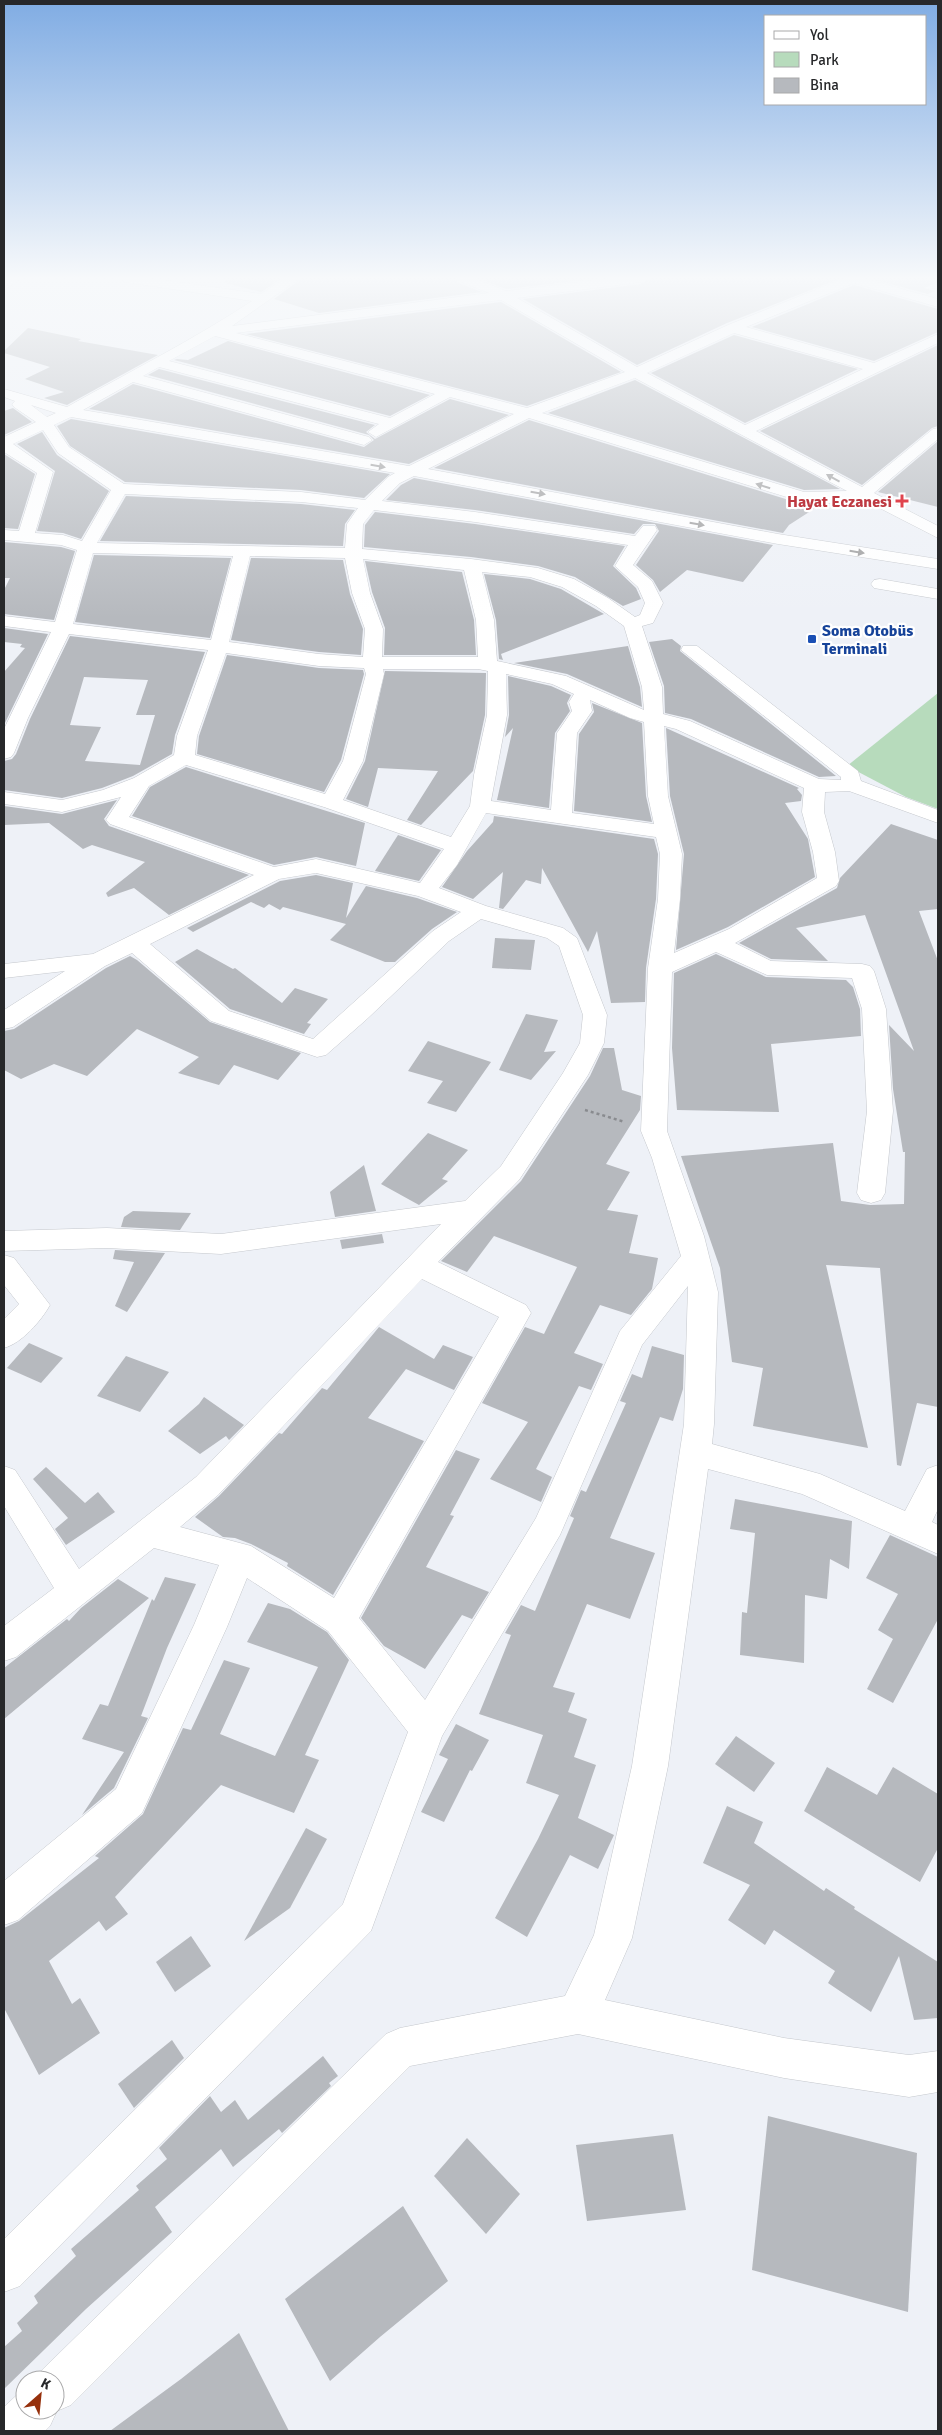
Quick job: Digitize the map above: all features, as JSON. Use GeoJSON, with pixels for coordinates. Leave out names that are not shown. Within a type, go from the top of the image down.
{"type":"FeatureCollection","features":[{"type":"Feature","properties":{"kind":"street"},"geometry":{"type":"LineString","coordinates":[[26,536],[45,472],[4,444],[106,392]]}},
{"type":"Feature","properties":{"kind":"street"},"geometry":{"type":"LineString","coordinates":[[186,392],[364,440]]}},
{"type":"Feature","properties":{"kind":"street"},"geometry":{"type":"LineString","coordinates":[[271,392],[391,423]]}},
{"type":"Feature","properties":{"kind":"street"},"geometry":{"type":"LineString","coordinates":[[338,459],[391,423],[449,392],[528,413],[803,497],[830,498],[863,494],[938,432]]}},
{"type":"Feature","properties":{"kind":"street"},"geometry":{"type":"LineString","coordinates":[[331,803],[353,762],[375,674],[372,663],[374,629],[361,592],[353,554],[355,524],[370,504],[394,480],[528,413],[586,392]]}},
{"type":"Feature","properties":{"kind":"street"},"geometry":{"type":"LineString","coordinates":[[672,392],[938,533]]}},
{"type":"Feature","properties":{"kind":"street"},"geometry":{"type":"LineString","coordinates":[[746,430],[826,392]]}},
{"type":"Feature","properties":{"kind":"street"},"geometry":{"type":"LineString","coordinates":[[4,393],[69,412],[543,494],[661,518],[934,559]]}},
{"type":"Feature","properties":{"kind":"street"},"geometry":{"type":"LineString","coordinates":[[4,393],[45,422],[64,450],[120,489],[252,493],[370,504],[639,542]]}},
{"type":"Feature","properties":{"kind":"street"},"geometry":{"type":"LineString","coordinates":[[4,753],[18,718],[62,629],[86,548],[120,489]]}},
{"type":"Feature","properties":{"kind":"street"},"geometry":{"type":"LineString","coordinates":[[632,623],[647,619],[654,603],[646,585],[624,566],[639,542],[661,518]]}},
{"type":"Feature","properties":{"kind":"street"},"geometry":{"type":"LineString","coordinates":[[4,535],[63,540],[86,548],[353,554],[471,564],[532,572],[568,583],[602,602],[632,623],[652,687],[658,796],[671,854],[669,899],[660,968],[654,1131],[665,1158],[704,1292],[697,1453],[648,1776],[613,1938],[578,2014]]}},
{"type":"Feature","properties":{"kind":"street"},"geometry":{"type":"LineString","coordinates":[[184,758],[187,736],[219,646],[242,552]]}},
{"type":"Feature","properties":{"kind":"street"},"geometry":{"type":"LineString","coordinates":[[425,891],[446,865],[480,806],[484,775],[497,715],[485,620],[471,564]]}},
{"type":"Feature","properties":{"kind":"street"},"geometry":{"type":"LineString","coordinates":[[880,584],[938,594]]}},
{"type":"Feature","properties":{"kind":"street"},"geometry":{"type":"LineString","coordinates":[[4,622],[219,646],[319,660],[492,666],[559,680],[637,714],[683,725],[815,785],[834,787],[851,784],[938,817]]}},
{"type":"Feature","properties":{"kind":"street"},"geometry":{"type":"LineString","coordinates":[[690,650],[851,775],[851,784]]}},
{"type":"Feature","properties":{"kind":"street"},"geometry":{"type":"LineString","coordinates":[[561,818],[567,733],[582,711],[579,702],[585,691]]}},
{"type":"Feature","properties":{"kind":"street"},"geometry":{"type":"LineString","coordinates":[[4,798],[62,806],[110,794],[141,782],[184,758],[331,803],[457,846]]}},
{"type":"Feature","properties":{"kind":"street"},"geometry":{"type":"LineString","coordinates":[[141,782],[117,820],[273,874]]}},
{"type":"Feature","properties":{"kind":"street"},"geometry":{"type":"LineString","coordinates":[[660,968],[716,943],[784,908],[828,881],[824,852],[813,812],[815,785]]}},
{"type":"Feature","properties":{"kind":"street"},"geometry":{"type":"LineString","coordinates":[[480,806],[634,829],[666,831]]}},
{"type":"Feature","properties":{"kind":"street"},"geometry":{"type":"LineString","coordinates":[[4,1021],[97,961],[273,874],[316,866],[425,891],[478,910],[555,933],[569,943],[595,1015],[592,1043],[559,1101],[510,1173],[418,1265],[207,1486],[150,1533],[4,1646]]}},
{"type":"Feature","properties":{"kind":"street"},"geometry":{"type":"LineString","coordinates":[[135,943],[220,1016],[317,1049],[441,936],[478,910]]}},
{"type":"Feature","properties":{"kind":"street"},"geometry":{"type":"LineString","coordinates":[[716,943],[767,968],[862,971],[874,1010],[880,1111],[872,1193]]}},
{"type":"Feature","properties":{"kind":"street"},"geometry":{"type":"LineString","coordinates":[[4,971],[97,961]]}},
{"type":"Feature","properties":{"kind":"street"},"geometry":{"type":"LineString","coordinates":[[4,1241],[107,1238],[221,1244],[473,1210]]}},
{"type":"Feature","properties":{"kind":"street"},"geometry":{"type":"LineString","coordinates":[[4,2270],[357,1917],[427,1729],[549,1525],[630,1339],[695,1258]]}},
{"type":"Feature","properties":{"kind":"street"},"geometry":{"type":"LineString","coordinates":[[4,1265],[36,1306],[4,1337]]}},
{"type":"Feature","properties":{"kind":"street"},"geometry":{"type":"LineString","coordinates":[[340,1620],[516,1313],[418,1265]]}},
{"type":"Feature","properties":{"kind":"street"},"geometry":{"type":"LineString","coordinates":[[697,1453],[809,1483],[925,1534],[938,1478]]}},
{"type":"Feature","properties":{"kind":"street"},"geometry":{"type":"LineString","coordinates":[[4,1479],[75,1592]]}},
{"type":"Feature","properties":{"kind":"street"},"geometry":{"type":"LineString","coordinates":[[150,1533],[239,1556],[340,1620],[427,1729]]}},
{"type":"Feature","properties":{"kind":"street"},"geometry":{"type":"LineString","coordinates":[[4,1906],[129,1802],[210,1628],[239,1556]]}},
{"type":"Feature","properties":{"kind":"street"},"geometry":{"type":"LineString","coordinates":[[65,2379],[400,2048],[578,2014],[784,2058],[909,2076],[938,2072]]}},
{"type":"Feature","properties":{"kind":"street"},"geometry":{"type":"LineString","coordinates":[[12,2431],[24,2420]]}},
{"type":"Feature","properties":{"kind":"path"},"geometry":{"type":"LineString","coordinates":[[559,1101],[654,1131]]}},
{"type":"Feature","properties":{"kind":"green space"},"geometry":{"type":"Polygon","coordinates":[[[938,693],[938,809],[906,797],[847,766],[938,693]]]}},
{"type":"Feature","properties":{"kind":"building"},"geometry":{"type":"Polygon","coordinates":[[[64,392],[91,392],[67,405],[44,398],[64,392]]]}},
{"type":"Feature","properties":{"kind":"building"},"geometry":{"type":"Polygon","coordinates":[[[120,392],[161,392],[364,447],[374,440],[369,435],[209,392],[246,392],[375,425],[366,432],[375,439],[450,399],[509,415],[409,464],[89,409],[120,392]]]}},
{"type":"Feature","properties":{"kind":"building"},"geometry":{"type":"Polygon","coordinates":[[[296,392],[417,392],[430,395],[390,416],[296,392]]]}},
{"type":"Feature","properties":{"kind":"building"},"geometry":{"type":"Polygon","coordinates":[[[471,392],[567,392],[527,406],[471,392]]]}},
{"type":"Feature","properties":{"kind":"building"},"geometry":{"type":"Polygon","coordinates":[[[604,392],[657,392],[840,489],[804,490],[548,413],[604,392]]]}},
{"type":"Feature","properties":{"kind":"building"},"geometry":{"type":"Polygon","coordinates":[[[686,392],[811,392],[745,423],[686,392]]]}},
{"type":"Feature","properties":{"kind":"building"},"geometry":{"type":"Polygon","coordinates":[[[841,392],[938,392],[938,426],[932,428],[862,485],[760,431],[841,392]]]}},
{"type":"Feature","properties":{"kind":"building"},"geometry":{"type":"Polygon","coordinates":[[[13,408],[32,422],[4,435],[4,411],[13,408]]]}},
{"type":"Feature","properties":{"kind":"building"},"geometry":{"type":"Polygon","coordinates":[[[71,419],[390,474],[364,498],[301,490],[125,482],[70,446],[57,426],[71,419]]]}},
{"type":"Feature","properties":{"kind":"building"},"geometry":{"type":"Polygon","coordinates":[[[529,420],[802,504],[820,505],[789,525],[783,533],[434,468],[529,420]]]}},
{"type":"Feature","properties":{"kind":"building"},"geometry":{"type":"Polygon","coordinates":[[[42,432],[57,455],[109,491],[81,539],[63,533],[37,531],[55,471],[17,444],[42,432]]]}},
{"type":"Feature","properties":{"kind":"building"},"geometry":{"type":"Polygon","coordinates":[[[938,441],[938,507],[878,492],[938,441]]]}},
{"type":"Feature","properties":{"kind":"building"},"geometry":{"type":"Polygon","coordinates":[[[4,454],[35,474],[18,529],[4,528],[4,454]]]}},
{"type":"Feature","properties":{"kind":"building"},"geometry":{"type":"Polygon","coordinates":[[[414,478],[773,545],[743,582],[687,570],[660,592],[653,580],[636,565],[659,531],[655,524],[643,524],[634,534],[475,510],[386,500],[401,485],[414,478]]]}},
{"type":"Feature","properties":{"kind":"building"},"geometry":{"type":"Polygon","coordinates":[[[126,496],[301,504],[355,510],[345,524],[343,546],[100,541],[126,496]]]}},
{"type":"Feature","properties":{"kind":"building"},"geometry":{"type":"Polygon","coordinates":[[[375,512],[475,524],[625,546],[613,566],[636,588],[641,599],[623,606],[575,577],[538,566],[471,557],[364,547],[365,525],[375,512]]]}},
{"type":"Feature","properties":{"kind":"building"},"geometry":{"type":"Polygon","coordinates":[[[4,542],[61,547],[75,551],[54,620],[4,614],[4,590],[10,578],[4,578],[4,542]]]}},
{"type":"Feature","properties":{"kind":"building"},"geometry":{"type":"Polygon","coordinates":[[[94,555],[231,558],[210,638],[75,622],[94,555]]]}},
{"type":"Feature","properties":{"kind":"building"},"geometry":{"type":"Polygon","coordinates":[[[251,558],[343,560],[350,594],[363,629],[361,655],[319,652],[231,640],[251,558]]]}},
{"type":"Feature","properties":{"kind":"building"},"geometry":{"type":"Polygon","coordinates":[[[365,561],[462,572],[474,620],[476,655],[384,655],[385,628],[372,592],[365,561]]]}},
{"type":"Feature","properties":{"kind":"building"},"geometry":{"type":"Polygon","coordinates":[[[484,574],[530,579],[561,589],[604,614],[501,654],[503,660],[499,659],[496,620],[484,574]]]}},
{"type":"Feature","properties":{"kind":"building"},"geometry":{"type":"Polygon","coordinates":[[[4,628],[48,634],[4,725],[4,672],[25,648],[20,647],[22,644],[4,642],[4,628]]]}},
{"type":"Feature","properties":{"kind":"building"},"geometry":{"type":"Polygon","coordinates":[[[70,636],[205,652],[175,735],[172,754],[133,776],[102,788],[62,798],[4,790],[4,761],[12,759],[16,754],[30,719],[70,636]],[[84,677],[70,725],[101,727],[85,761],[140,765],[155,715],[136,715],[148,680],[84,677]]]}},
{"type":"Feature","properties":{"kind":"building"},"geometry":{"type":"Polygon","coordinates":[[[672,639],[681,646],[680,651],[836,776],[819,777],[691,719],[665,713],[664,686],[649,642],[672,639]]]}},
{"type":"Feature","properties":{"kind":"building"},"geometry":{"type":"Polygon","coordinates":[[[628,646],[640,687],[642,707],[567,674],[514,663],[628,646]]]}},
{"type":"Feature","properties":{"kind":"building"},"geometry":{"type":"Polygon","coordinates":[[[227,655],[319,668],[363,670],[364,674],[341,760],[324,792],[197,754],[199,736],[227,655]]]}},
{"type":"Feature","properties":{"kind":"building"},"geometry":{"type":"Polygon","coordinates":[[[385,671],[486,673],[485,715],[473,771],[421,825],[407,820],[438,771],[378,768],[368,807],[346,799],[365,761],[385,671]]]}},
{"type":"Feature","properties":{"kind":"building"},"geometry":{"type":"Polygon","coordinates":[[[508,676],[551,686],[571,695],[567,703],[570,711],[555,733],[549,808],[497,800],[513,728],[505,737],[509,715],[508,676]]]}},
{"type":"Feature","properties":{"kind":"building"},"geometry":{"type":"Polygon","coordinates":[[[592,703],[642,723],[646,796],[652,822],[574,811],[579,734],[594,712],[592,703]]]}},
{"type":"Feature","properties":{"kind":"building"},"geometry":{"type":"Polygon","coordinates":[[[666,728],[799,788],[797,789],[802,795],[801,801],[785,803],[808,839],[815,877],[728,927],[676,950],[684,854],[670,796],[666,728]]]}},
{"type":"Feature","properties":{"kind":"building"},"geometry":{"type":"Polygon","coordinates":[[[186,767],[365,823],[356,866],[316,857],[274,865],[132,816],[150,787],[186,767]]]}},
{"type":"Feature","properties":{"kind":"building"},"geometry":{"type":"Polygon","coordinates":[[[117,800],[104,819],[109,826],[249,875],[169,915],[134,888],[108,897],[106,893],[145,862],[92,845],[83,849],[49,823],[4,825],[4,806],[62,814],[117,800]]]}},
{"type":"Feature","properties":{"kind":"building"},"geometry":{"type":"Polygon","coordinates":[[[494,816],[654,839],[658,854],[656,899],[646,968],[645,1002],[611,1003],[597,931],[588,952],[542,868],[541,884],[526,880],[503,909],[499,908],[503,872],[473,899],[442,887],[467,851],[493,822],[494,816]]]}},
{"type":"Feature","properties":{"kind":"building"},"geometry":{"type":"Polygon","coordinates":[[[891,824],[938,840],[938,909],[919,911],[938,961],[938,1407],[917,1403],[901,1466],[897,1465],[880,1268],[826,1265],[868,1448],[753,1426],[763,1368],[732,1362],[720,1268],[681,1156],[833,1143],[841,1201],[870,1205],[904,1204],[905,1152],[903,1152],[893,1089],[889,1025],[914,1051],[865,915],[796,928],[828,961],[771,959],[739,943],[837,888],[840,878],[891,824]]]}},
{"type":"Feature","properties":{"kind":"building"},"geometry":{"type":"Polygon","coordinates":[[[398,835],[441,850],[419,881],[375,871],[398,835]]]}},
{"type":"Feature","properties":{"kind":"building"},"geometry":{"type":"Polygon","coordinates":[[[316,875],[353,883],[346,918],[366,886],[417,898],[457,912],[432,929],[395,962],[385,962],[330,940],[346,924],[283,907],[280,910],[269,904],[264,908],[251,902],[193,932],[187,928],[280,881],[316,875]]]}},
{"type":"Feature","properties":{"kind":"building"},"geometry":{"type":"Polygon","coordinates":[[[495,938],[535,940],[531,970],[492,968],[495,938]]]}},
{"type":"Feature","properties":{"kind":"building"},"geometry":{"type":"Polygon","coordinates":[[[197,949],[233,969],[235,968],[282,1003],[295,988],[328,999],[307,1023],[311,1024],[304,1034],[230,1009],[175,962],[197,949]]]}},
{"type":"Feature","properties":{"kind":"building"},"geometry":{"type":"Polygon","coordinates":[[[716,954],[766,977],[846,980],[853,987],[860,1009],[861,1036],[771,1044],[779,1112],[677,1110],[672,1048],[674,973],[716,954]]]}},
{"type":"Feature","properties":{"kind":"building"},"geometry":{"type":"Polygon","coordinates":[[[130,956],[210,1022],[301,1053],[278,1080],[234,1065],[219,1085],[178,1073],[199,1057],[137,1029],[87,1076],[54,1064],[21,1079],[4,1070],[4,1031],[14,1029],[106,968],[130,956]]]}},
{"type":"Feature","properties":{"kind":"building"},"geometry":{"type":"Polygon","coordinates":[[[526,1014],[558,1020],[544,1052],[556,1051],[531,1080],[499,1070],[526,1014]]]}},
{"type":"Feature","properties":{"kind":"building"},"geometry":{"type":"Polygon","coordinates":[[[428,1041],[491,1062],[456,1112],[427,1103],[443,1081],[408,1071],[428,1041]]]}},
{"type":"Feature","properties":{"kind":"building"},"geometry":{"type":"Polygon","coordinates":[[[603,1048],[614,1048],[622,1090],[641,1096],[640,1110],[606,1164],[630,1172],[607,1210],[638,1215],[629,1253],[658,1258],[652,1289],[631,1315],[600,1305],[574,1353],[603,1364],[591,1390],[579,1386],[536,1469],[552,1477],[541,1502],[490,1479],[528,1422],[482,1403],[525,1327],[544,1334],[577,1267],[494,1236],[467,1272],[441,1261],[521,1181],[590,1076],[603,1048]]]}},
{"type":"Feature","properties":{"kind":"building"},"geometry":{"type":"Polygon","coordinates":[[[428,1133],[468,1150],[442,1179],[448,1181],[419,1205],[381,1184],[428,1133]]]}},
{"type":"Feature","properties":{"kind":"building"},"geometry":{"type":"Polygon","coordinates":[[[364,1165],[376,1211],[335,1217],[330,1192],[364,1165]]]}},
{"type":"Feature","properties":{"kind":"building"},"geometry":{"type":"Polygon","coordinates":[[[133,1211],[191,1213],[180,1230],[121,1227],[124,1217],[133,1211]]]}},
{"type":"Feature","properties":{"kind":"building"},"geometry":{"type":"Polygon","coordinates":[[[382,1234],[384,1243],[342,1249],[340,1240],[382,1234]]]}},
{"type":"Feature","properties":{"kind":"building"},"geometry":{"type":"Polygon","coordinates":[[[115,1250],[165,1253],[127,1312],[115,1306],[134,1262],[113,1259],[115,1250]]]}},
{"type":"Feature","properties":{"kind":"building"},"geometry":{"type":"Polygon","coordinates":[[[379,1327],[434,1359],[443,1345],[473,1357],[454,1390],[406,1369],[368,1418],[424,1441],[333,1595],[287,1566],[288,1563],[251,1544],[235,1538],[223,1537],[195,1517],[219,1496],[279,1433],[282,1434],[322,1388],[327,1390],[379,1327]]]}},
{"type":"Feature","properties":{"kind":"building"},"geometry":{"type":"Polygon","coordinates":[[[29,1343],[63,1358],[41,1383],[7,1368],[29,1343]]]}},
{"type":"Feature","properties":{"kind":"building"},"geometry":{"type":"Polygon","coordinates":[[[652,1346],[684,1355],[683,1389],[673,1421],[660,1417],[610,1538],[655,1553],[630,1619],[587,1604],[553,1687],[575,1693],[568,1712],[587,1719],[574,1757],[596,1765],[578,1818],[614,1835],[598,1869],[570,1855],[527,1937],[495,1918],[538,1839],[559,1795],[526,1783],[543,1735],[479,1714],[511,1635],[505,1633],[521,1605],[535,1611],[574,1518],[570,1516],[581,1490],[586,1492],[626,1403],[620,1401],[632,1374],[642,1378],[652,1346]]]}},
{"type":"Feature","properties":{"kind":"building"},"geometry":{"type":"Polygon","coordinates":[[[126,1356],[169,1372],[140,1412],[97,1396],[126,1356]]]}},
{"type":"Feature","properties":{"kind":"building"},"geometry":{"type":"Polygon","coordinates":[[[204,1397],[244,1425],[229,1440],[226,1436],[200,1454],[168,1431],[199,1404],[204,1397]]]}},
{"type":"Feature","properties":{"kind":"building"},"geometry":{"type":"Polygon","coordinates":[[[456,1450],[480,1459],[450,1515],[454,1516],[426,1567],[489,1592],[472,1619],[462,1615],[425,1669],[384,1646],[361,1618],[456,1450]]]}},
{"type":"Feature","properties":{"kind":"building"},"geometry":{"type":"Polygon","coordinates":[[[46,1467],[85,1503],[98,1492],[115,1512],[66,1545],[55,1529],[68,1518],[33,1479],[46,1467]]]}},
{"type":"Feature","properties":{"kind":"building"},"geometry":{"type":"Polygon","coordinates":[[[735,1499],[852,1521],[849,1569],[830,1559],[827,1599],[805,1595],[804,1663],[740,1655],[742,1612],[747,1613],[755,1533],[730,1529],[735,1499]]]}},
{"type":"Feature","properties":{"kind":"building"},"geometry":{"type":"Polygon","coordinates":[[[890,1535],[938,1557],[938,1619],[893,1703],[867,1689],[893,1639],[878,1630],[898,1594],[866,1578],[890,1535]]]}},
{"type":"Feature","properties":{"kind":"building"},"geometry":{"type":"Polygon","coordinates":[[[165,1577],[196,1584],[167,1648],[141,1716],[148,1718],[114,1788],[82,1815],[124,1752],[82,1739],[100,1704],[108,1706],[152,1599],[154,1601],[165,1577]]]}},
{"type":"Feature","properties":{"kind":"building"},"geometry":{"type":"Polygon","coordinates":[[[118,1579],[149,1598],[4,1719],[4,1668],[67,1619],[69,1621],[81,1608],[118,1579]]]}},
{"type":"Feature","properties":{"kind":"building"},"geometry":{"type":"Polygon","coordinates":[[[268,1603],[290,1609],[327,1632],[349,1660],[305,1755],[319,1760],[294,1813],[221,1785],[115,1897],[128,1914],[106,1931],[99,1921],[49,1961],[72,2004],[80,1998],[100,2033],[39,2075],[4,2008],[4,1928],[19,1921],[99,1858],[95,1856],[143,1814],[183,1728],[191,1730],[224,1660],[250,1668],[220,1734],[275,1756],[318,1667],[247,1642],[268,1603]]]}},
{"type":"Feature","properties":{"kind":"building"},"geometry":{"type":"Polygon","coordinates":[[[456,1724],[489,1740],[472,1771],[470,1770],[444,1822],[421,1812],[448,1759],[439,1755],[456,1724]]]}},
{"type":"Feature","properties":{"kind":"building"},"geometry":{"type":"Polygon","coordinates":[[[736,1736],[775,1763],[754,1792],[715,1764],[736,1736]]]}},
{"type":"Feature","properties":{"kind":"building"},"geometry":{"type":"Polygon","coordinates":[[[827,1767],[877,1795],[893,1767],[938,1794],[938,1848],[920,1882],[804,1811],[827,1767]]]}},
{"type":"Feature","properties":{"kind":"building"},"geometry":{"type":"Polygon","coordinates":[[[727,1806],[763,1822],[754,1843],[824,1891],[826,1888],[855,1907],[854,1909],[938,1962],[938,2018],[914,2020],[899,1956],[871,2012],[828,1983],[835,1971],[774,1930],[765,1945],[728,1920],[750,1885],[703,1863],[727,1806]]]}},
{"type":"Feature","properties":{"kind":"building"},"geometry":{"type":"Polygon","coordinates":[[[306,1828],[327,1839],[290,1908],[244,1941],[306,1828]]]}},
{"type":"Feature","properties":{"kind":"building"},"geometry":{"type":"Polygon","coordinates":[[[191,1936],[211,1966],[175,1992],[156,1962],[191,1936]]]}},
{"type":"Feature","properties":{"kind":"building"},"geometry":{"type":"Polygon","coordinates":[[[172,2040],[184,2058],[134,2108],[118,2084],[172,2040]]]}},
{"type":"Feature","properties":{"kind":"building"},"geometry":{"type":"Polygon","coordinates":[[[323,2056],[338,2076],[329,2083],[331,2086],[282,2133],[279,2129],[233,2167],[221,2149],[155,2207],[172,2232],[86,2309],[23,2370],[15,2370],[15,2378],[4,2389],[4,2347],[22,2331],[17,2323],[38,2303],[34,2296],[76,2256],[71,2249],[139,2190],[136,2186],[167,2159],[159,2148],[210,2096],[221,2112],[235,2100],[248,2120],[323,2056]]]}},
{"type":"Feature","properties":{"kind":"building"},"geometry":{"type":"Polygon","coordinates":[[[768,2116],[917,2153],[908,2312],[752,2270],[768,2116]]]}},
{"type":"Feature","properties":{"kind":"building"},"geometry":{"type":"Polygon","coordinates":[[[673,2134],[686,2210],[587,2221],[576,2145],[673,2134]]]}},
{"type":"Feature","properties":{"kind":"building"},"geometry":{"type":"Polygon","coordinates":[[[467,2138],[520,2194],[486,2234],[434,2176],[467,2138]]]}},
{"type":"Feature","properties":{"kind":"building"},"geometry":{"type":"Polygon","coordinates":[[[403,2206],[448,2281],[330,2381],[285,2299],[403,2206]]]}},
{"type":"Feature","properties":{"kind":"building"},"geometry":{"type":"Polygon","coordinates":[[[239,2333],[289,2431],[110,2431],[181,2379],[239,2333]]]}},
{"type":"Feature","properties":{"kind":"place","name":"Hayat Eczanesi"},"geometry":{"type":"Point","coordinates":[902,501]}},
{"type":"Feature","properties":{"kind":"place","name":"Soma Otobüs Terminali"},"geometry":{"type":"Point","coordinates":[812,639]}}]}
